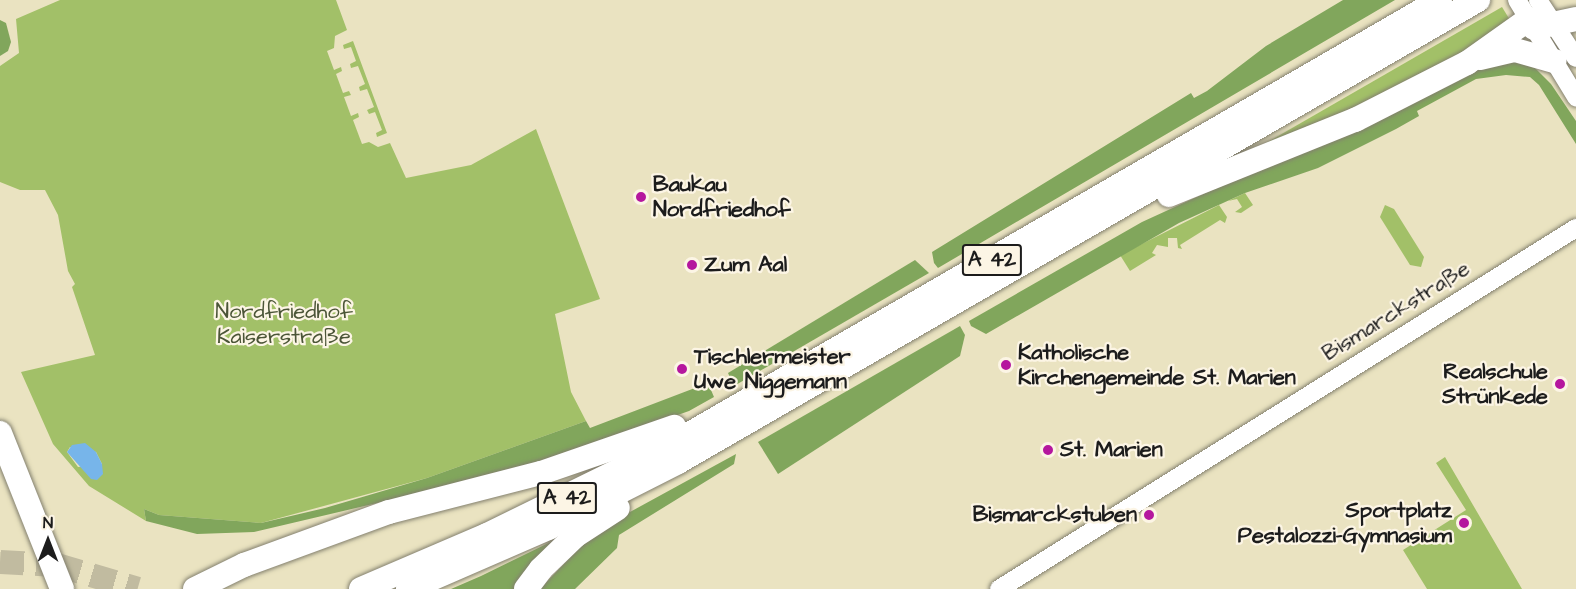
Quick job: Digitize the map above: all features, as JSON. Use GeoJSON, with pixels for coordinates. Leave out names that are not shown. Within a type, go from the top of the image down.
{"type":"FeatureCollection","features":[{"type":"Feature","properties":{"kind":"highway","name":"A 42"},"geometry":{"type":"LineString","coordinates":[[744,408],[779,384],[1440,0]]}},
{"type":"Feature","properties":{"kind":"highway","name":"A 42"},"geometry":{"type":"LineString","coordinates":[[744,408],[1079,232],[1478,0]]}},
{"type":"Feature","properties":{"kind":"highway"},"geometry":{"type":"LineString","coordinates":[[1079,232],[1345,124],[1467,63],[1542,14]]}},
{"type":"Feature","properties":{"kind":"highway"},"geometry":{"type":"LineString","coordinates":[[1467,63],[1515,50],[1565,59]]}},
{"type":"Feature","properties":{"kind":"highway"},"geometry":{"type":"LineString","coordinates":[[195,589],[244,565],[388,512],[602,455],[722,419],[744,408]]}},
{"type":"Feature","properties":{"kind":"highway","name":"A 42"},"geometry":{"type":"LineString","coordinates":[[364,588],[412,581],[548,528],[678,462],[722,419]]}},
{"type":"Feature","properties":{"kind":"highway","name":"A 42"},"geometry":{"type":"LineString","coordinates":[[412,581],[722,419]]}},
{"type":"Feature","properties":{"kind":"highway"},"geometry":{"type":"LineString","coordinates":[[0,433],[62,589]]}},
{"type":"Feature","properties":{"kind":"highway"},"geometry":{"type":"LineString","coordinates":[[526,589],[541,569],[575,536],[662,482],[678,462]]}},
{"type":"Feature","properties":{"kind":"highway"},"geometry":{"type":"LineString","coordinates":[[0,469],[49,589]]}},
{"type":"Feature","properties":{"kind":"street"},"geometry":{"type":"LineString","coordinates":[[1542,14],[1565,59],[1576,97]]}},
{"type":"Feature","properties":{"kind":"street","name":"Bismarckstraße"},"geometry":{"type":"LineString","coordinates":[[999,589],[1576,228]]}},
{"type":"Feature","properties":{"kind":"green space","name":"Nordfriedhof Kaiserstraße"},"geometry":{"type":"Polygon","coordinates":[[[60,0],[336,0],[347,30],[335,36],[334,48],[327,51],[334,70],[341,67],[342,71],[336,74],[343,93],[349,91],[351,95],[344,97],[351,116],[358,113],[359,117],[353,120],[362,144],[369,142],[378,147],[390,143],[406,178],[471,165],[536,129],[600,299],[555,314],[571,392],[586,421],[427,478],[261,523],[159,515],[144,509],[146,521],[89,486],[53,444],[21,372],[95,355],[72,287],[75,284],[68,271],[58,215],[45,190],[20,190],[0,182],[0,66],[19,53],[16,19],[60,0]],[[70,447],[67,452],[78,467],[102,464],[96,452],[70,447]]]}},
{"type":"Feature","properties":{"kind":"green space"},"geometry":{"type":"Polygon","coordinates":[[[1343,0],[1395,0],[938,268],[934,263],[932,252],[1191,93],[1194,98],[1207,91],[1266,46],[1343,0]]]}},
{"type":"Feature","properties":{"kind":"green space"},"geometry":{"type":"Polygon","coordinates":[[[1502,7],[1513,25],[1409,87],[1252,151],[1502,7]]]}},
{"type":"Feature","properties":{"kind":"green space"},"geometry":{"type":"Polygon","coordinates":[[[0,20],[6,23],[11,42],[8,51],[0,56],[0,20]]]}},
{"type":"Feature","properties":{"kind":"green space"},"geometry":{"type":"Polygon","coordinates":[[[353,41],[387,133],[377,137],[376,133],[382,130],[375,112],[369,114],[367,110],[374,107],[367,89],[360,91],[359,87],[365,84],[358,66],[351,68],[350,64],[356,61],[351,47],[344,49],[343,45],[353,41]]]}},
{"type":"Feature","properties":{"kind":"green space"},"geometry":{"type":"Polygon","coordinates":[[[1513,61],[1534,67],[1551,84],[1576,121],[1576,144],[1539,85],[1530,77],[1506,75],[1476,79],[1417,111],[1419,116],[1396,129],[1318,168],[1245,193],[1179,223],[986,334],[971,326],[969,321],[1142,222],[1480,67],[1513,61]]]}},
{"type":"Feature","properties":{"kind":"green space"},"geometry":{"type":"Polygon","coordinates":[[[1245,193],[1253,205],[1241,213],[1235,212],[1242,207],[1237,199],[1228,201],[1245,193]]]}},
{"type":"Feature","properties":{"kind":"green space"},"geometry":{"type":"Polygon","coordinates":[[[1219,205],[1227,217],[1225,223],[1220,220],[1180,245],[1182,249],[1178,248],[1177,238],[1168,238],[1168,247],[1157,245],[1152,253],[1156,255],[1130,271],[1120,255],[1219,205]]]}},
{"type":"Feature","properties":{"kind":"green space"},"geometry":{"type":"Polygon","coordinates":[[[1385,205],[1394,209],[1424,257],[1421,267],[1410,265],[1380,217],[1385,205]]]}},
{"type":"Feature","properties":{"kind":"green space"},"geometry":{"type":"Polygon","coordinates":[[[915,260],[929,273],[734,386],[728,373],[915,260]]]}},
{"type":"Feature","properties":{"kind":"green space"},"geometry":{"type":"Polygon","coordinates":[[[960,326],[965,335],[960,356],[778,474],[758,442],[960,326]]]}},
{"type":"Feature","properties":{"kind":"green space"},"geometry":{"type":"Polygon","coordinates":[[[708,383],[714,397],[689,411],[530,467],[254,532],[197,534],[146,521],[144,509],[159,515],[261,523],[325,508],[427,478],[586,421],[590,428],[708,383]]]}},
{"type":"Feature","properties":{"kind":"green space"},"geometry":{"type":"Polygon","coordinates":[[[736,454],[734,464],[619,535],[617,548],[575,589],[540,589],[584,543],[619,518],[736,454]]]}},
{"type":"Feature","properties":{"kind":"green space","name":"Sportplatz Pestalozzi-Gymnasium"},"geometry":{"type":"Polygon","coordinates":[[[1445,457],[1522,589],[1427,589],[1403,550],[1466,510],[1436,463],[1445,457]]]}},
{"type":"Feature","properties":{"kind":"green space"},"geometry":{"type":"Polygon","coordinates":[[[567,534],[519,589],[451,589],[481,576],[567,534]]]}},
{"type":"Feature","properties":{"kind":"water"},"geometry":{"type":"Polygon","coordinates":[[[85,443],[96,452],[102,464],[103,474],[97,480],[91,479],[67,452],[72,445],[85,443]]]}},
{"type":"Feature","properties":{"kind":"tunnel"},"geometry":{"type":"LineString","coordinates":[[0,562],[57,565],[138,589]]}},
{"type":"Feature","properties":{"kind":"place","name":"Baukau Nordfriedhof"},"geometry":{"type":"Point","coordinates":[641,197]}},
{"type":"Feature","properties":{"kind":"place","name":"Zum Aal"},"geometry":{"type":"Point","coordinates":[692,265]}},
{"type":"Feature","properties":{"kind":"place","name":"Katholische Kirchengemeinde St. Marien"},"geometry":{"type":"Point","coordinates":[1006,365]}},
{"type":"Feature","properties":{"kind":"place","name":"Tischlermeister Uwe Niggemann"},"geometry":{"type":"Point","coordinates":[682,369]}},
{"type":"Feature","properties":{"kind":"place","name":"Realschule Strünkede"},"geometry":{"type":"Point","coordinates":[1560,384]}},
{"type":"Feature","properties":{"kind":"place","name":"St. Marien"},"geometry":{"type":"Point","coordinates":[1048,450]}},
{"type":"Feature","properties":{"kind":"place","name":"Bismarckstuben"},"geometry":{"type":"Point","coordinates":[1149,515]}},
{"type":"Feature","properties":{"kind":"place","name":"Sportplatz Pestalozzi-Gymnasium"},"geometry":{"type":"Point","coordinates":[1464,523]}}]}
